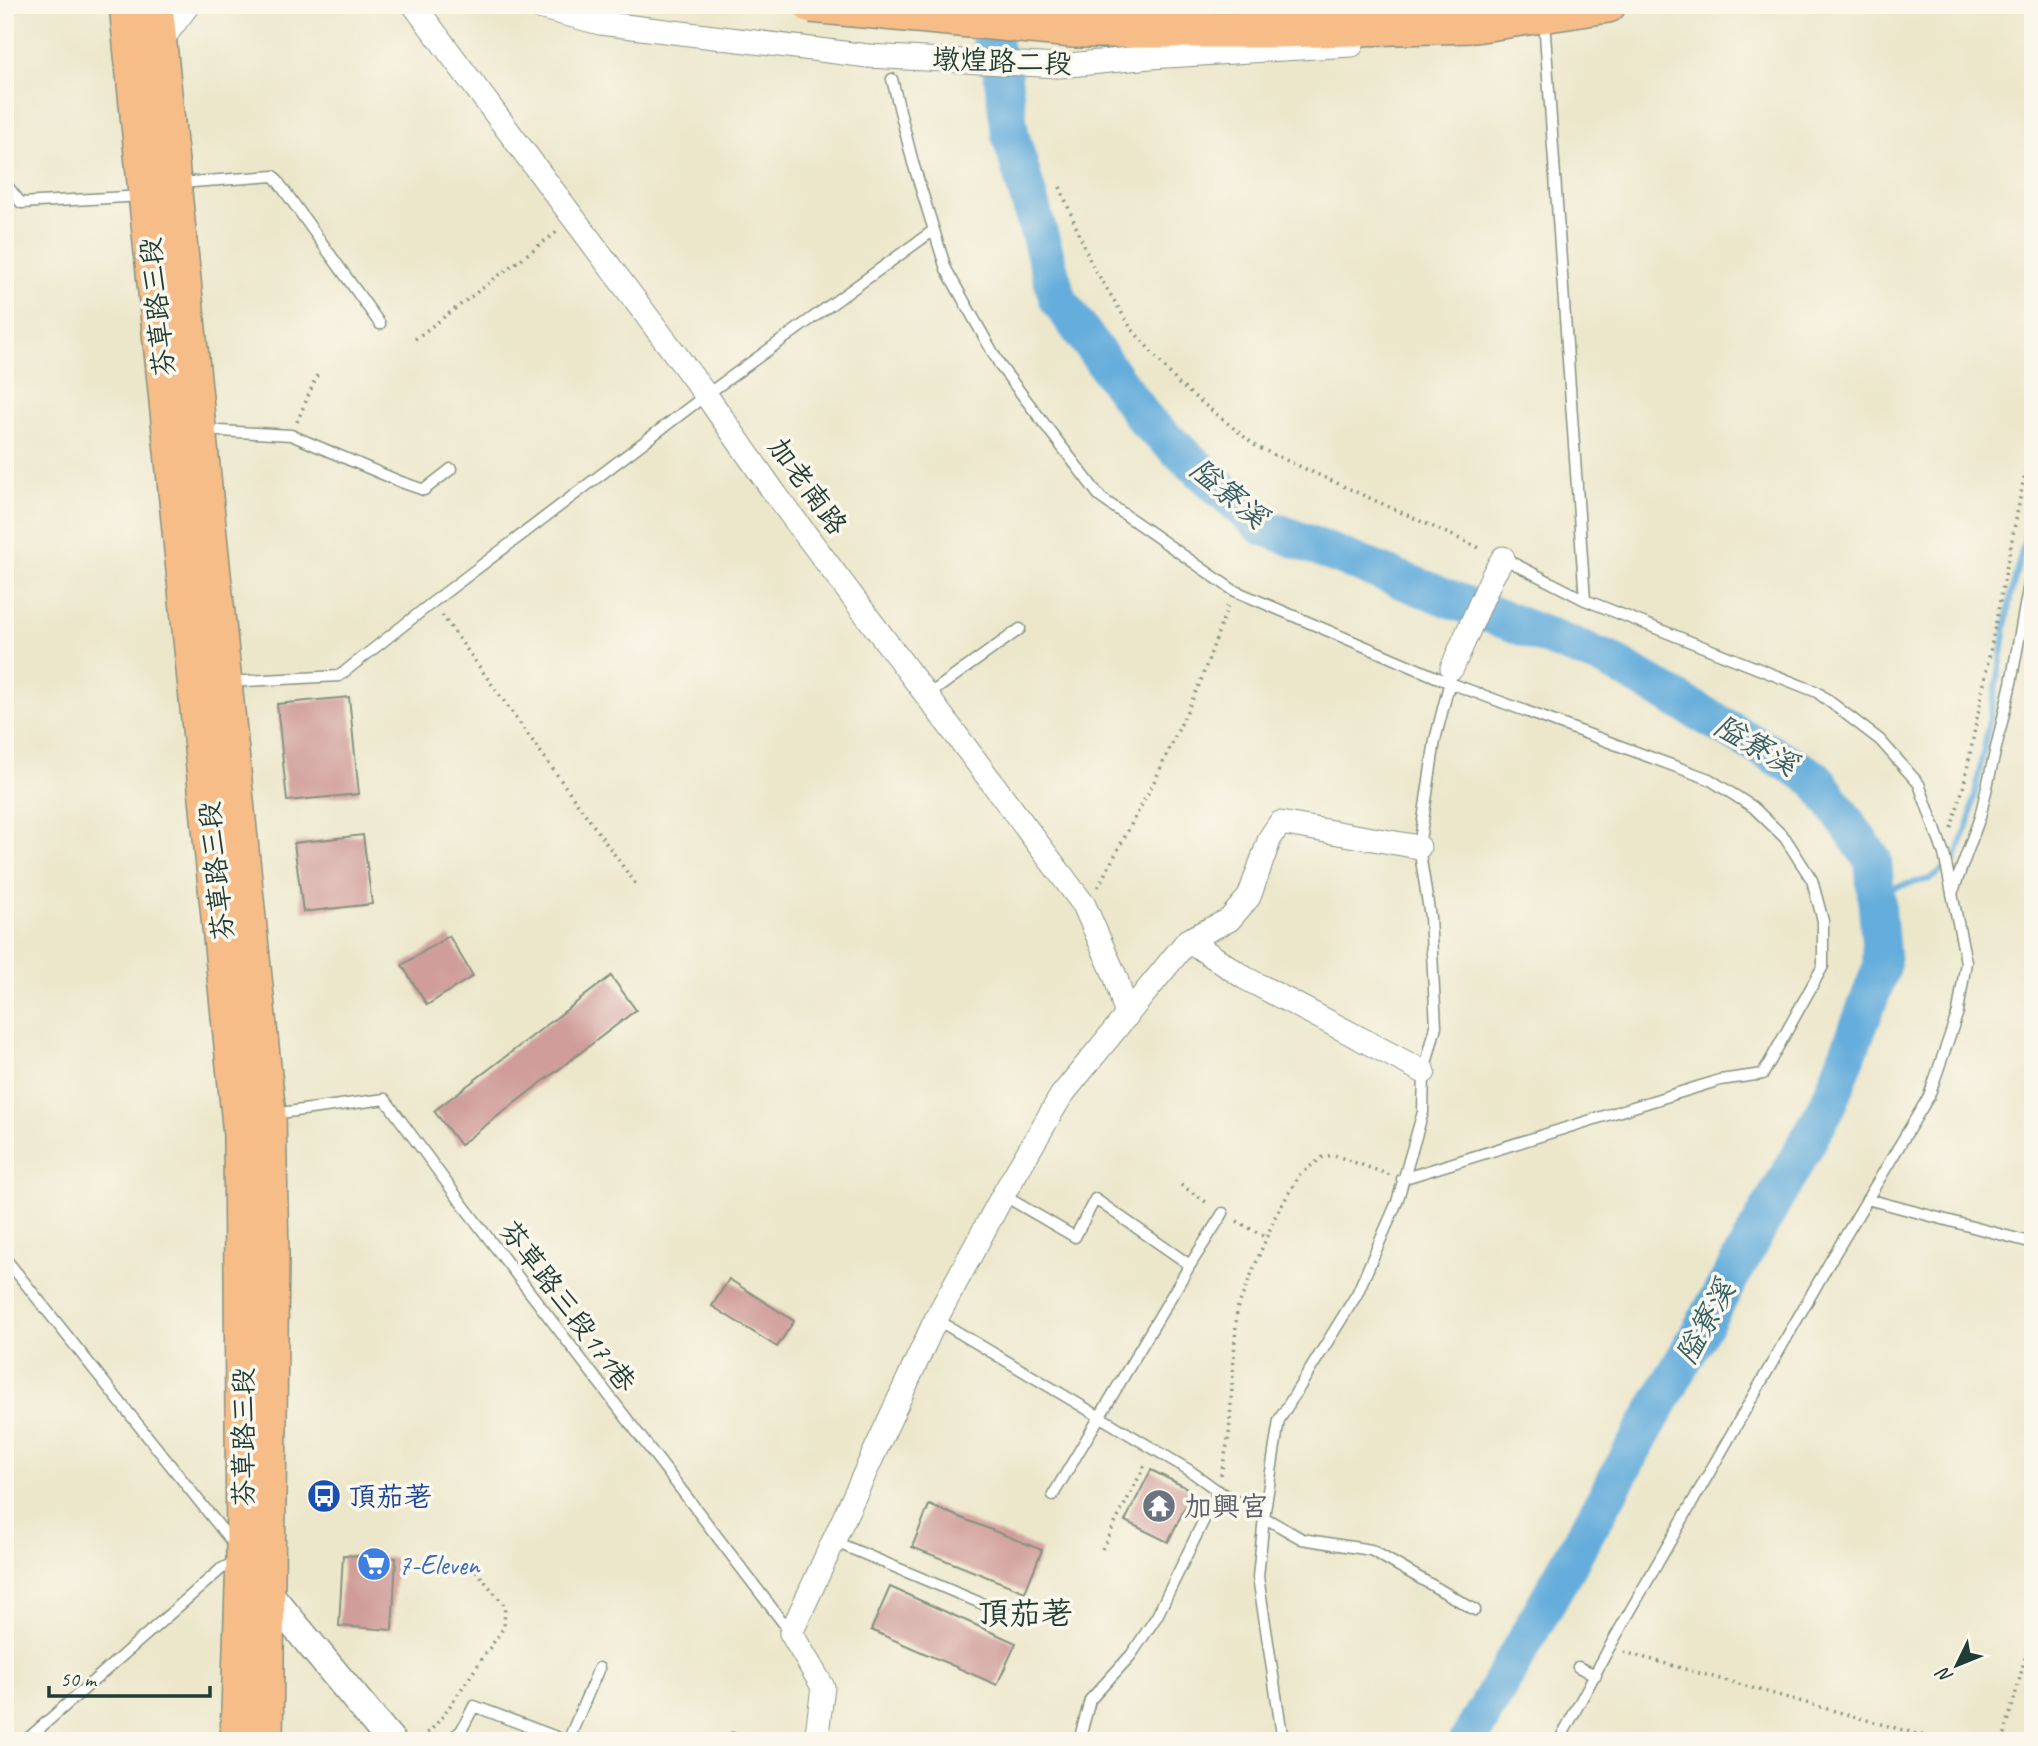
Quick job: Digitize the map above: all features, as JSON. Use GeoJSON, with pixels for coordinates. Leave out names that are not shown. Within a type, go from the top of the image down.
{"type":"FeatureCollection","features":[{"type":"Feature","properties":{"kind":"main road","name":"芬草路三段"},"geometry":{"type":"LineString","coordinates":[[127,5],[200,430],[268,1115],[271,1255],[265,1741]]}},
{"type":"Feature","properties":{"kind":"main road","name":"芬草路三段"},"geometry":{"type":"LineString","coordinates":[[155,5],[160,189],[241,1135],[244,1558],[239,1741]]}},
{"type":"Feature","properties":{"kind":"main road"},"geometry":{"type":"LineString","coordinates":[[811,5],[1069,14]]}},
{"type":"Feature","properties":{"kind":"main road","name":"墩煌路二段"},"geometry":{"type":"LineString","coordinates":[[1069,14],[1285,5]]}},
{"type":"Feature","properties":{"kind":"main road","name":"墩煌路二段"},"geometry":{"type":"LineString","coordinates":[[1069,14],[1279,30],[1475,25],[1543,11],[1608,5]]}},
{"type":"Feature","properties":{"kind":"street"},"geometry":{"type":"LineString","coordinates":[[158,45],[188,5]]}},
{"type":"Feature","properties":{"kind":"street","name":"加老南路"},"geometry":{"type":"LineString","coordinates":[[414,5],[706,395],[776,495],[1084,905],[1116,978],[1127,1016]]}},
{"type":"Feature","properties":{"kind":"street","name":"墩煌路二段"},"geometry":{"type":"LineString","coordinates":[[531,5],[600,23],[868,56],[1059,66],[1150,57],[1385,42],[1475,25]]}},
{"type":"Feature","properties":{"kind":"street"},"geometry":{"type":"LineString","coordinates":[[1451,676],[1497,567]]}},
{"type":"Feature","properties":{"kind":"street"},"geometry":{"type":"LineString","coordinates":[[817,1741],[823,1686],[791,1633],[936,1319],[1003,1195],[1061,1096],[1188,940],[1229,920],[1250,897],[1270,838],[1280,823],[1419,847]]}},
{"type":"Feature","properties":{"kind":"street"},"geometry":{"type":"LineString","coordinates":[[1188,940],[1245,978],[1424,1072]]}},
{"type":"Feature","properties":{"kind":"street"},"geometry":{"type":"LineString","coordinates":[[244,1558],[268,1596],[391,1741]]}},
{"type":"Feature","properties":{"kind":"lane"},"geometry":{"type":"LineString","coordinates":[[1543,11],[1585,600]]}},
{"type":"Feature","properties":{"kind":"lane"},"geometry":{"type":"LineString","coordinates":[[892,79],[913,163],[946,269],[1001,367],[1101,498],[1233,590],[1709,779],[1753,807],[1785,838],[1812,880],[1823,920],[1823,966],[1763,1074],[1720,1080],[1402,1180]]}},
{"type":"Feature","properties":{"kind":"lane"},"geometry":{"type":"LineString","coordinates":[[5,183],[22,203],[274,176],[380,324]]}},
{"type":"Feature","properties":{"kind":"lane"},"geometry":{"type":"LineString","coordinates":[[224,682],[339,676],[706,395],[934,230]]}},
{"type":"Feature","properties":{"kind":"lane"},"geometry":{"type":"LineString","coordinates":[[200,430],[292,435],[424,490],[451,469]]}},
{"type":"Feature","properties":{"kind":"lane"},"geometry":{"type":"LineString","coordinates":[[1952,894],[1980,817],[2011,683],[2033,562]]}},
{"type":"Feature","properties":{"kind":"lane"},"geometry":{"type":"LineString","coordinates":[[1497,567],[1816,692],[1880,740],[1919,784],[1944,854],[1966,962],[1958,1012],[1929,1096],[1609,1648],[1559,1741]]}},
{"type":"Feature","properties":{"kind":"lane"},"geometry":{"type":"LineString","coordinates":[[928,695],[1020,629]]}},
{"type":"Feature","properties":{"kind":"lane"},"geometry":{"type":"LineString","coordinates":[[1283,1741],[1258,1577],[1279,1420],[1357,1294],[1397,1202],[1423,1112],[1424,1072],[1436,1026],[1430,917],[1419,847],[1435,740],[1451,676]]}},
{"type":"Feature","properties":{"kind":"lane","name":"芬草路三段171巷"},"geometry":{"type":"LineString","coordinates":[[268,1115],[385,1099],[504,1260],[791,1633]]}},
{"type":"Feature","properties":{"kind":"lane"},"geometry":{"type":"LineString","coordinates":[[1003,1195],[1075,1237],[1095,1199],[1190,1265]]}},
{"type":"Feature","properties":{"kind":"lane"},"geometry":{"type":"LineString","coordinates":[[1867,1199],[2033,1242]]}},
{"type":"Feature","properties":{"kind":"lane"},"geometry":{"type":"LineString","coordinates":[[1053,1495],[1223,1213]]}},
{"type":"Feature","properties":{"kind":"lane"},"geometry":{"type":"LineString","coordinates":[[5,1258],[244,1558],[220,1569],[25,1741]]}},
{"type":"Feature","properties":{"kind":"lane"},"geometry":{"type":"LineString","coordinates":[[936,1319],[1189,1470],[1218,1491],[1302,1539],[1371,1550],[1475,1609]]}},
{"type":"Feature","properties":{"kind":"lane"},"geometry":{"type":"LineString","coordinates":[[1079,1741],[1090,1700],[1131,1655],[1157,1616],[1218,1491]]}},
{"type":"Feature","properties":{"kind":"lane"},"geometry":{"type":"LineString","coordinates":[[833,1541],[1021,1620]]}},
{"type":"Feature","properties":{"kind":"lane"},"geometry":{"type":"LineString","coordinates":[[1578,1667],[1595,1675]]}},
{"type":"Feature","properties":{"kind":"lane"},"geometry":{"type":"LineString","coordinates":[[449,1741],[461,1731],[474,1706],[568,1741],[600,1668]]}},
{"type":"Feature","properties":{"kind":"path"},"geometry":{"type":"LineString","coordinates":[[1060,187],[1091,263],[1131,328],[1179,384],[1257,447],[1497,567]]}},
{"type":"Feature","properties":{"kind":"path"},"geometry":{"type":"LineString","coordinates":[[415,339],[574,219]]}},
{"type":"Feature","properties":{"kind":"path"},"geometry":{"type":"LineString","coordinates":[[292,435],[318,373]]}},
{"type":"Feature","properties":{"kind":"path"},"geometry":{"type":"LineString","coordinates":[[1944,854],[1964,785],[2033,432]]}},
{"type":"Feature","properties":{"kind":"path"},"geometry":{"type":"LineString","coordinates":[[1084,905],[1094,894],[1156,778],[1200,683],[1233,590]]}},
{"type":"Feature","properties":{"kind":"path"},"geometry":{"type":"LineString","coordinates":[[433,602],[637,886]]}},
{"type":"Feature","properties":{"kind":"path"},"geometry":{"type":"LineString","coordinates":[[1218,1491],[1229,1435],[1237,1309],[1265,1237],[1300,1174],[1323,1157],[1334,1154],[1402,1180]]}},
{"type":"Feature","properties":{"kind":"path"},"geometry":{"type":"LineString","coordinates":[[1102,1549],[1154,1449]]}},
{"type":"Feature","properties":{"kind":"path"},"geometry":{"type":"LineString","coordinates":[[413,1741],[429,1732],[443,1716],[505,1627],[505,1606],[469,1562]]}},
{"type":"Feature","properties":{"kind":"path"},"geometry":{"type":"LineString","coordinates":[[2003,1741],[2033,1629]]}},
{"type":"Feature","properties":{"kind":"path"},"geometry":{"type":"LineString","coordinates":[[1609,1648],[1942,1741]]}},
{"type":"Feature","properties":{"kind":"building"},"geometry":{"type":"Polygon","coordinates":[[[349,697],[359,794],[287,801],[277,704],[349,697]]]}},
{"type":"Feature","properties":{"kind":"building"},"geometry":{"type":"Polygon","coordinates":[[[363,835],[372,904],[303,912],[294,843],[363,835]]]}},
{"type":"Feature","properties":{"kind":"building"},"geometry":{"type":"Polygon","coordinates":[[[449,936],[473,976],[427,1005],[402,965],[449,936]]]}},
{"type":"Feature","properties":{"kind":"building"},"geometry":{"type":"Polygon","coordinates":[[[611,976],[636,1010],[460,1145],[434,1111],[611,976]]]}},
{"type":"Feature","properties":{"kind":"building"},"geometry":{"type":"Polygon","coordinates":[[[729,1279],[794,1321],[777,1347],[712,1306],[729,1279]]]}},
{"type":"Feature","properties":{"kind":"building","name":"加興宮"},"geometry":{"type":"Polygon","coordinates":[[[1151,1470],[1193,1491],[1168,1542],[1125,1521],[1151,1470]]]}},
{"type":"Feature","properties":{"kind":"building"},"geometry":{"type":"Polygon","coordinates":[[[929,1505],[1042,1550],[1025,1592],[912,1547],[929,1505]]]}},
{"type":"Feature","properties":{"kind":"building"},"geometry":{"type":"Polygon","coordinates":[[[343,1555],[396,1558],[392,1630],[339,1626],[343,1555]]]}},
{"type":"Feature","properties":{"kind":"building"},"geometry":{"type":"Polygon","coordinates":[[[890,1587],[1016,1643],[997,1685],[871,1630],[890,1587]]]}},
{"type":"Feature","properties":{"kind":"waterway","name":"隘寮溪"},"geometry":{"type":"LineString","coordinates":[[980,5],[1002,71],[1010,134],[1058,299],[1146,421],[1262,526],[1608,660],[1816,779],[1873,860],[1882,966],[1828,1105],[1468,1741]]}},
{"type":"Feature","properties":{"kind":"waterway"},"geometry":{"type":"LineString","coordinates":[[1876,891],[1930,879],[1954,861],[1969,823],[2001,661],[2010,598],[2033,506]]}},
{"type":"Feature","properties":{"kind":"place","name":"頂茄荖"},"geometry":{"type":"Point","coordinates":[324,1496]}},
{"type":"Feature","properties":{"kind":"place","name":"加興宮"},"geometry":{"type":"Point","coordinates":[1159,1506]}},
{"type":"Feature","properties":{"kind":"place","name":"7-Eleven"},"geometry":{"type":"Point","coordinates":[374,1564]}},
{"type":"Feature","properties":{"kind":"district","name":"頂茄荖"},"geometry":{"type":"Point","coordinates":[1025,1613]}}]}
